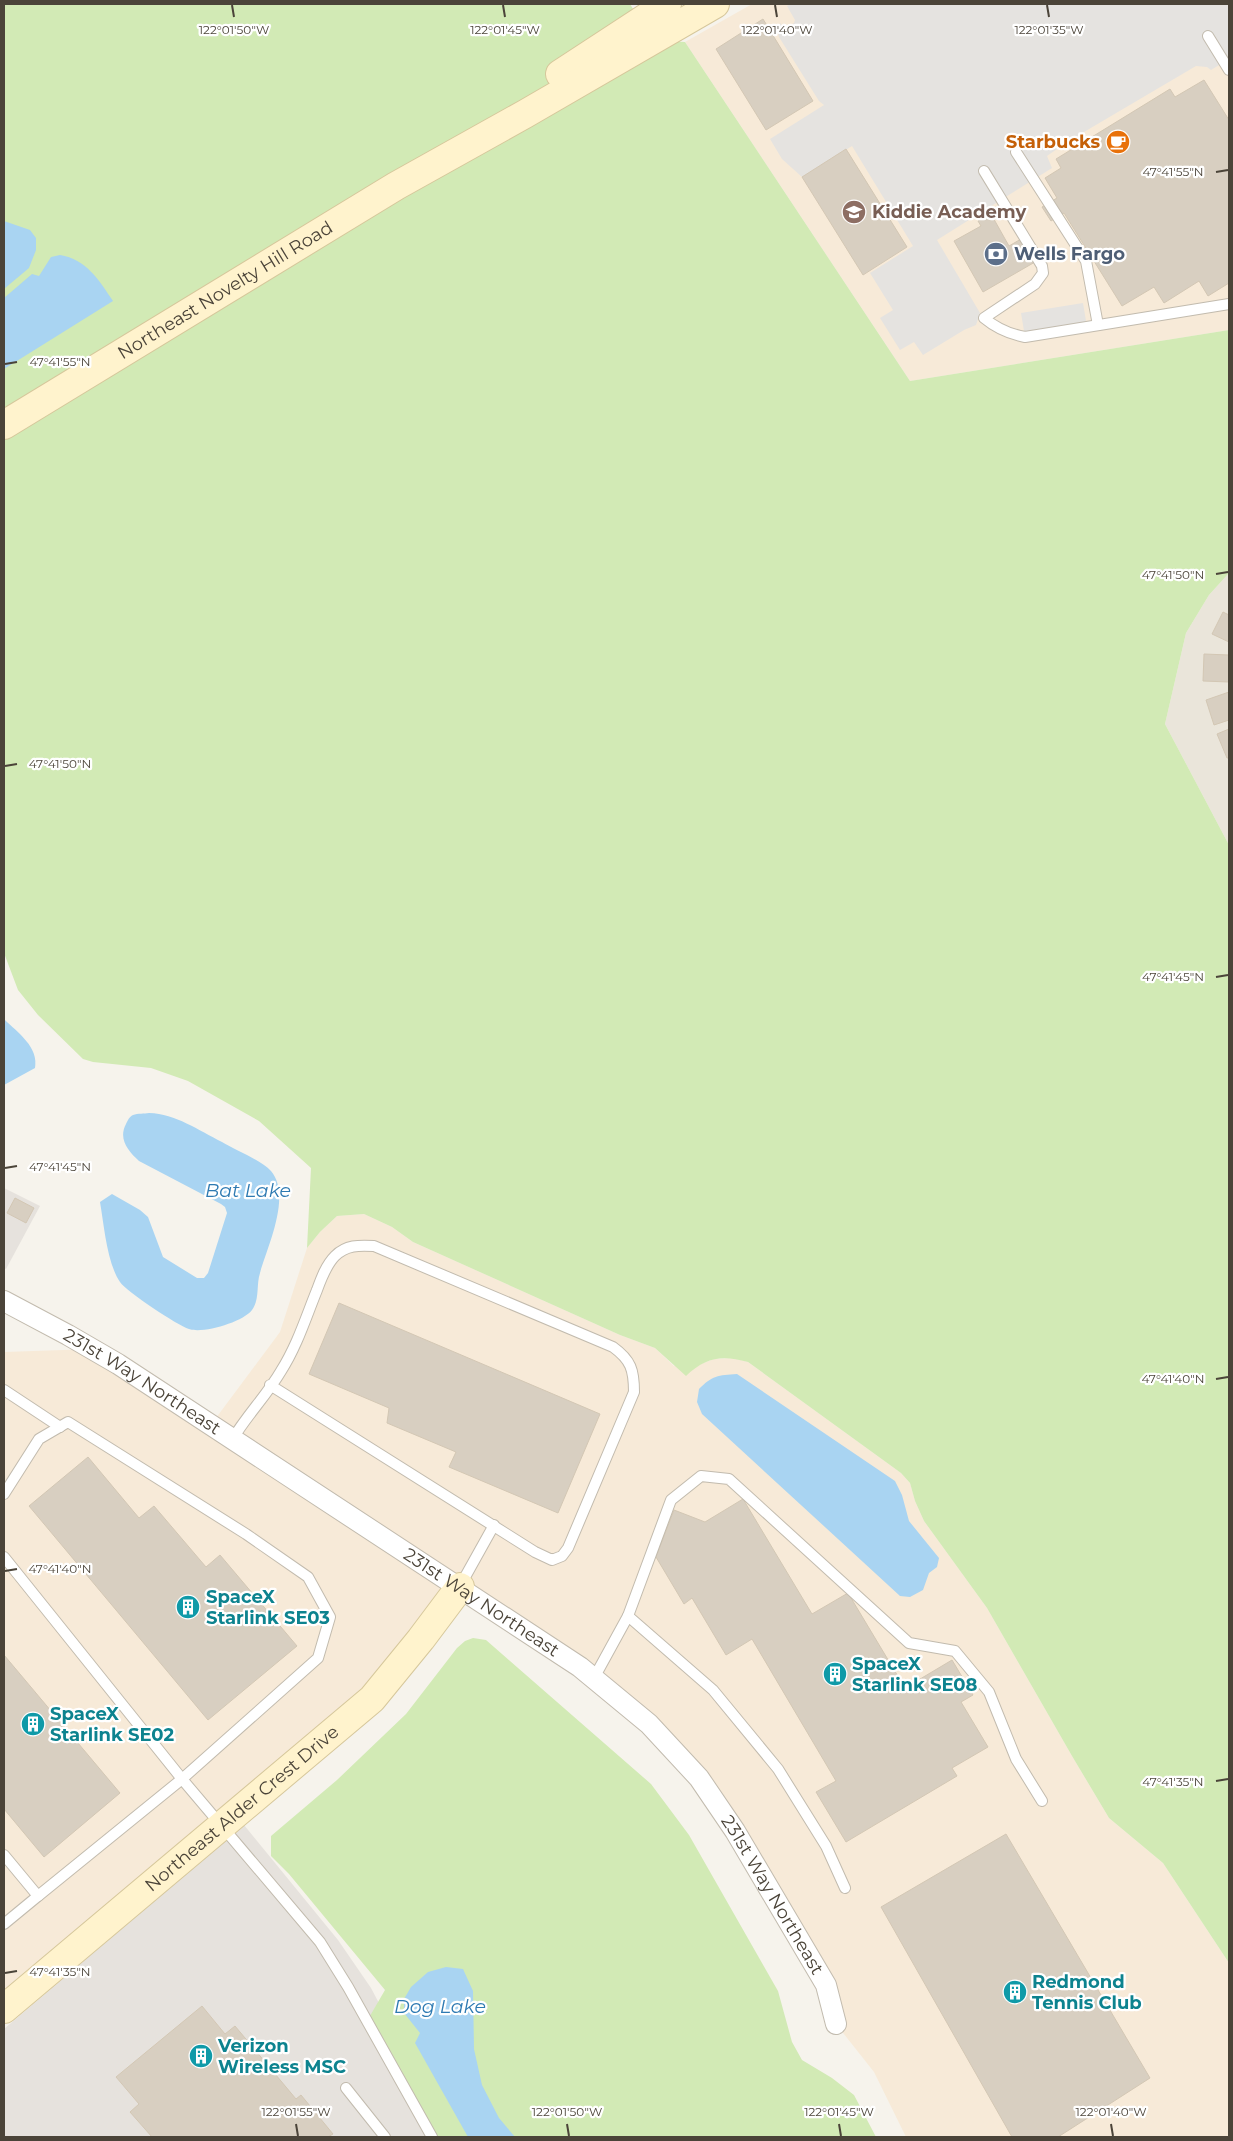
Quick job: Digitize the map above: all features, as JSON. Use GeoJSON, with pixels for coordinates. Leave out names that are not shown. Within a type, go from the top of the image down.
{"type":"FeatureCollection","features":[{"type":"Feature","properties":{"kind":"main road","name":"Northeast Novelty Hill Road"},"geometry":{"type":"LineString","coordinates":[[396,186],[492,118],[667,4]]}},
{"type":"Feature","properties":{"kind":"main road","name":"Northeast Novelty Hill Road"},"geometry":{"type":"LineString","coordinates":[[4,425],[396,186],[715,4]]}},
{"type":"Feature","properties":{"kind":"main road","name":"Northeast Alder Crest Drive"},"geometry":{"type":"LineString","coordinates":[[4,2009],[372,1699],[460,1587]]}},
{"type":"Feature","properties":{"kind":"street","name":"231st Way Northeast"},"geometry":{"type":"LineString","coordinates":[[4,1301],[110,1359],[460,1587],[580,1667],[649,1724],[699,1778],[773,1892],[826,1985],[836,2024]]}},
{"type":"Feature","properties":{"kind":"lane"},"geometry":{"type":"LineString","coordinates":[[1208,36],[1229,70]]}},
{"type":"Feature","properties":{"kind":"lane"},"geometry":{"type":"LineString","coordinates":[[1016,152],[1086,260],[1098,325]]}},
{"type":"Feature","properties":{"kind":"lane"},"geometry":{"type":"LineString","coordinates":[[984,171],[1042,266],[1043,273],[1035,284],[984,318],[1000,329],[1025,337],[1229,304]]}},
{"type":"Feature","properties":{"kind":"lane"},"geometry":{"type":"LineString","coordinates":[[232,1440],[244,1420],[270,1385],[281,1372],[291,1353],[323,1275],[333,1258],[342,1250],[356,1245],[374,1246],[613,1347],[624,1355],[630,1364],[634,1378],[634,1392],[568,1548],[562,1556],[552,1560],[535,1552],[270,1385]]}},
{"type":"Feature","properties":{"kind":"lane"},"geometry":{"type":"LineString","coordinates":[[4,1390],[60,1427]]}},
{"type":"Feature","properties":{"kind":"lane"},"geometry":{"type":"LineString","coordinates":[[4,1494],[39,1439],[68,1422],[246,1534],[308,1577],[330,1617],[318,1658],[182,1779],[4,1924]]}},
{"type":"Feature","properties":{"kind":"lane"},"geometry":{"type":"LineString","coordinates":[[594,1678],[628,1616],[671,1500],[701,1476],[729,1479],[909,1643],[954,1651],[989,1692],[1016,1759],[1042,1801]]}},
{"type":"Feature","properties":{"kind":"lane"},"geometry":{"type":"LineString","coordinates":[[460,1587],[494,1525]]}},
{"type":"Feature","properties":{"kind":"lane"},"geometry":{"type":"LineString","coordinates":[[4,1557],[182,1779],[320,1942],[348,1987],[432,2137]]}},
{"type":"Feature","properties":{"kind":"lane"},"geometry":{"type":"LineString","coordinates":[[628,1616],[713,1690],[778,1770],[826,1846],[845,1888]]}},
{"type":"Feature","properties":{"kind":"lane"},"geometry":{"type":"LineString","coordinates":[[4,1855],[38,1896]]}},
{"type":"Feature","properties":{"kind":"lane"},"geometry":{"type":"LineString","coordinates":[[346,2088],[385,2137]]}},
{"type":"Feature","properties":{"kind":"shaded area"},"geometry":{"type":"Polygon","coordinates":[[[752,4],[1229,4],[1229,330],[910,381],[685,42],[752,4]]]}},
{"type":"Feature","properties":{"kind":"shaded area"},"geometry":{"type":"Polygon","coordinates":[[[791,4],[1229,4],[1229,59],[1211,70],[1207,67],[1196,66],[1067,142],[1047,156],[1052,168],[937,240],[980,313],[976,325],[964,330],[923,355],[914,342],[900,350],[880,318],[893,310],[870,273],[913,246],[852,146],[802,177],[782,159],[770,139],[824,105],[819,101],[779,37],[776,27],[781,23],[782,31],[794,23],[795,20],[787,6],[791,4]]]}},
{"type":"Feature","properties":{"kind":"shaded area"},"geometry":{"type":"Polygon","coordinates":[[[1083,303],[1087,327],[1025,337],[1021,313],[1083,303]]]}},
{"type":"Feature","properties":{"kind":"shaded area"},"geometry":{"type":"Polygon","coordinates":[[[1229,573],[1229,845],[1165,724],[1186,633],[1209,595],[1229,573]]]}},
{"type":"Feature","properties":{"kind":"shaded area"},"geometry":{"type":"Polygon","coordinates":[[[4,1188],[40,1206],[6,1269],[4,1268],[4,1188]]]}},
{"type":"Feature","properties":{"kind":"shaded area"},"geometry":{"type":"Polygon","coordinates":[[[364,1214],[392,1227],[413,1242],[620,1335],[655,1348],[674,1366],[698,1365],[714,1359],[733,1358],[748,1362],[901,1473],[910,1483],[915,1501],[924,1521],[987,1608],[1109,1818],[1163,1863],[1229,1963],[1229,2137],[906,2137],[874,2072],[836,2024],[773,1892],[649,1724],[460,1587],[421,1639],[4,2009],[4,1352],[93,1349],[210,1426],[280,1332],[307,1248],[337,1216],[364,1214]]]}},
{"type":"Feature","properties":{"kind":"shaded area"},"geometry":{"type":"Polygon","coordinates":[[[244,1825],[338,1940],[371,1988],[401,2045],[458,2137],[4,2137],[4,2029],[244,1825]]]}},
{"type":"Feature","properties":{"kind":"green space"},"geometry":{"type":"Polygon","coordinates":[[[4,4],[630,4],[652,40],[685,42],[910,381],[1229,330],[1229,573],[1209,595],[1186,633],[1165,724],[1229,845],[1229,1963],[1163,1863],[1109,1818],[987,1608],[924,1521],[915,1501],[910,1483],[901,1473],[748,1362],[722,1358],[715,1359],[700,1365],[686,1376],[655,1348],[620,1335],[413,1242],[392,1227],[364,1214],[337,1216],[307,1248],[311,1168],[259,1121],[188,1081],[151,1068],[93,1062],[83,1059],[38,1015],[18,990],[4,953],[4,4]]]}},
{"type":"Feature","properties":{"kind":"green space"},"geometry":{"type":"Polygon","coordinates":[[[473,1638],[486,1640],[651,1784],[689,1835],[778,1991],[792,2042],[802,2060],[832,2078],[854,2095],[876,2137],[432,2137],[367,2021],[385,1990],[289,1874],[271,1856],[271,1836],[337,1780],[406,1714],[457,1648],[465,1641],[473,1638]]]}},
{"type":"Feature","properties":{"kind":"water"},"geometry":{"type":"Polygon","coordinates":[[[4,221],[30,230],[36,238],[36,250],[29,268],[4,289],[4,221]]]}},
{"type":"Feature","properties":{"kind":"water"},"geometry":{"type":"Polygon","coordinates":[[[60,255],[69,257],[85,266],[97,278],[113,301],[4,369],[4,298],[32,274],[39,276],[51,257],[60,255]]]}},
{"type":"Feature","properties":{"kind":"water"},"geometry":{"type":"Polygon","coordinates":[[[4,1019],[31,1047],[34,1053],[35,1068],[4,1085],[4,1019]]]}},
{"type":"Feature","properties":{"kind":"water","name":"Bat Lake"},"geometry":{"type":"Polygon","coordinates":[[[149,1113],[178,1119],[248,1155],[267,1167],[277,1181],[279,1207],[259,1278],[256,1301],[252,1310],[232,1323],[203,1330],[189,1329],[164,1315],[124,1287],[112,1265],[100,1202],[112,1194],[140,1210],[148,1217],[163,1257],[197,1278],[204,1278],[208,1273],[227,1213],[225,1207],[221,1204],[139,1161],[131,1153],[125,1144],[123,1135],[126,1124],[133,1115],[149,1113]]]}},
{"type":"Feature","properties":{"kind":"water"},"geometry":{"type":"Polygon","coordinates":[[[737,1374],[895,1481],[902,1495],[909,1521],[939,1558],[937,1567],[929,1573],[923,1590],[910,1597],[900,1596],[702,1414],[697,1402],[699,1389],[716,1377],[737,1374]]]}},
{"type":"Feature","properties":{"kind":"water","name":"Dog Lake"},"geometry":{"type":"Polygon","coordinates":[[[446,1967],[463,1969],[473,1991],[474,2049],[482,2085],[499,2118],[515,2137],[468,2137],[415,2043],[420,2033],[404,2013],[404,1999],[411,1987],[428,1972],[446,1967]]]}},
{"type":"Feature","properties":{"kind":"building"},"geometry":{"type":"Polygon","coordinates":[[[763,19],[813,101],[766,130],[716,49],[763,19]]]}},
{"type":"Feature","properties":{"kind":"building"},"geometry":{"type":"Polygon","coordinates":[[[1204,80],[1229,120],[1229,283],[1208,296],[1199,281],[1164,303],[1154,287],[1122,306],[1064,213],[1051,221],[1042,207],[1057,198],[1045,178],[1061,168],[1056,159],[1170,89],[1175,97],[1204,80]]]}},
{"type":"Feature","properties":{"kind":"building","name":"Kiddie Academy"},"geometry":{"type":"Polygon","coordinates":[[[846,149],[907,247],[863,275],[802,177],[846,149]]]}},
{"type":"Feature","properties":{"kind":"building","name":"Wells Fargo"},"geometry":{"type":"Polygon","coordinates":[[[991,214],[1009,246],[1021,239],[1035,262],[983,292],[954,241],[981,226],[978,221],[991,214]]]}},
{"type":"Feature","properties":{"kind":"building"},"geometry":{"type":"Polygon","coordinates":[[[1223,612],[1229,615],[1229,642],[1212,634],[1223,612]]]}},
{"type":"Feature","properties":{"kind":"building"},"geometry":{"type":"Polygon","coordinates":[[[1204,654],[1229,655],[1229,682],[1203,681],[1204,654]]]}},
{"type":"Feature","properties":{"kind":"building"},"geometry":{"type":"Polygon","coordinates":[[[1229,692],[1229,720],[1214,725],[1206,700],[1229,692]]]}},
{"type":"Feature","properties":{"kind":"building"},"geometry":{"type":"Polygon","coordinates":[[[1229,729],[1229,758],[1227,758],[1217,734],[1229,729]]]}},
{"type":"Feature","properties":{"kind":"building"},"geometry":{"type":"Polygon","coordinates":[[[15,1198],[34,1208],[26,1223],[7,1213],[15,1198]]]}},
{"type":"Feature","properties":{"kind":"building"},"geometry":{"type":"Polygon","coordinates":[[[339,1303],[600,1414],[558,1513],[449,1467],[456,1452],[387,1423],[389,1408],[309,1374],[339,1303]]]}},
{"type":"Feature","properties":{"kind":"building","name":"SpaceX Starlink SE03"},"geometry":{"type":"Polygon","coordinates":[[[88,1457],[139,1518],[154,1506],[206,1567],[220,1555],[297,1646],[208,1720],[29,1506],[88,1457]]]}},
{"type":"Feature","properties":{"kind":"building","name":"SpaceX Starlink SE08"},"geometry":{"type":"Polygon","coordinates":[[[743,1499],[812,1614],[848,1593],[905,1688],[952,1660],[973,1695],[961,1702],[988,1747],[952,1768],[957,1776],[846,1842],[816,1792],[836,1781],[752,1639],[726,1655],[692,1598],[684,1604],[656,1557],[674,1510],[705,1522],[743,1499]]]}},
{"type":"Feature","properties":{"kind":"building","name":"SpaceX Starlink SE02"},"geometry":{"type":"Polygon","coordinates":[[[4,1655],[120,1793],[44,1857],[4,1809],[4,1655]]]}},
{"type":"Feature","properties":{"kind":"building","name":"Redmond Tennis Club"},"geometry":{"type":"Polygon","coordinates":[[[1006,1834],[1150,2078],[1058,2137],[1012,2137],[881,1907],[1006,1834]]]}},
{"type":"Feature","properties":{"kind":"building","name":"Verizon Wireless MSC"},"geometry":{"type":"Polygon","coordinates":[[[202,2006],[225,2034],[235,2026],[296,2099],[301,2095],[333,2134],[328,2137],[152,2137],[130,2112],[139,2104],[116,2077],[202,2006]]]}},
{"type":"Feature","properties":{"kind":"place","name":"Starbucks"},"geometry":{"type":"Point","coordinates":[1118,142]}},
{"type":"Feature","properties":{"kind":"place","name":"Kiddie Academy"},"geometry":{"type":"Point","coordinates":[854,212]}},
{"type":"Feature","properties":{"kind":"place","name":"Wells Fargo"},"geometry":{"type":"Point","coordinates":[996,254]}},
{"type":"Feature","properties":{"kind":"place","name":"SpaceX Starlink SE03"},"geometry":{"type":"Point","coordinates":[188,1607]}},
{"type":"Feature","properties":{"kind":"place","name":"SpaceX Starlink SE08"},"geometry":{"type":"Point","coordinates":[835,1674]}},
{"type":"Feature","properties":{"kind":"place","name":"SpaceX Starlink SE02"},"geometry":{"type":"Point","coordinates":[33,1724]}},
{"type":"Feature","properties":{"kind":"place","name":"Redmond Tennis Club"},"geometry":{"type":"Point","coordinates":[1015,1992]}},
{"type":"Feature","properties":{"kind":"place","name":"Verizon Wireless MSC"},"geometry":{"type":"Point","coordinates":[201,2056]}}]}
